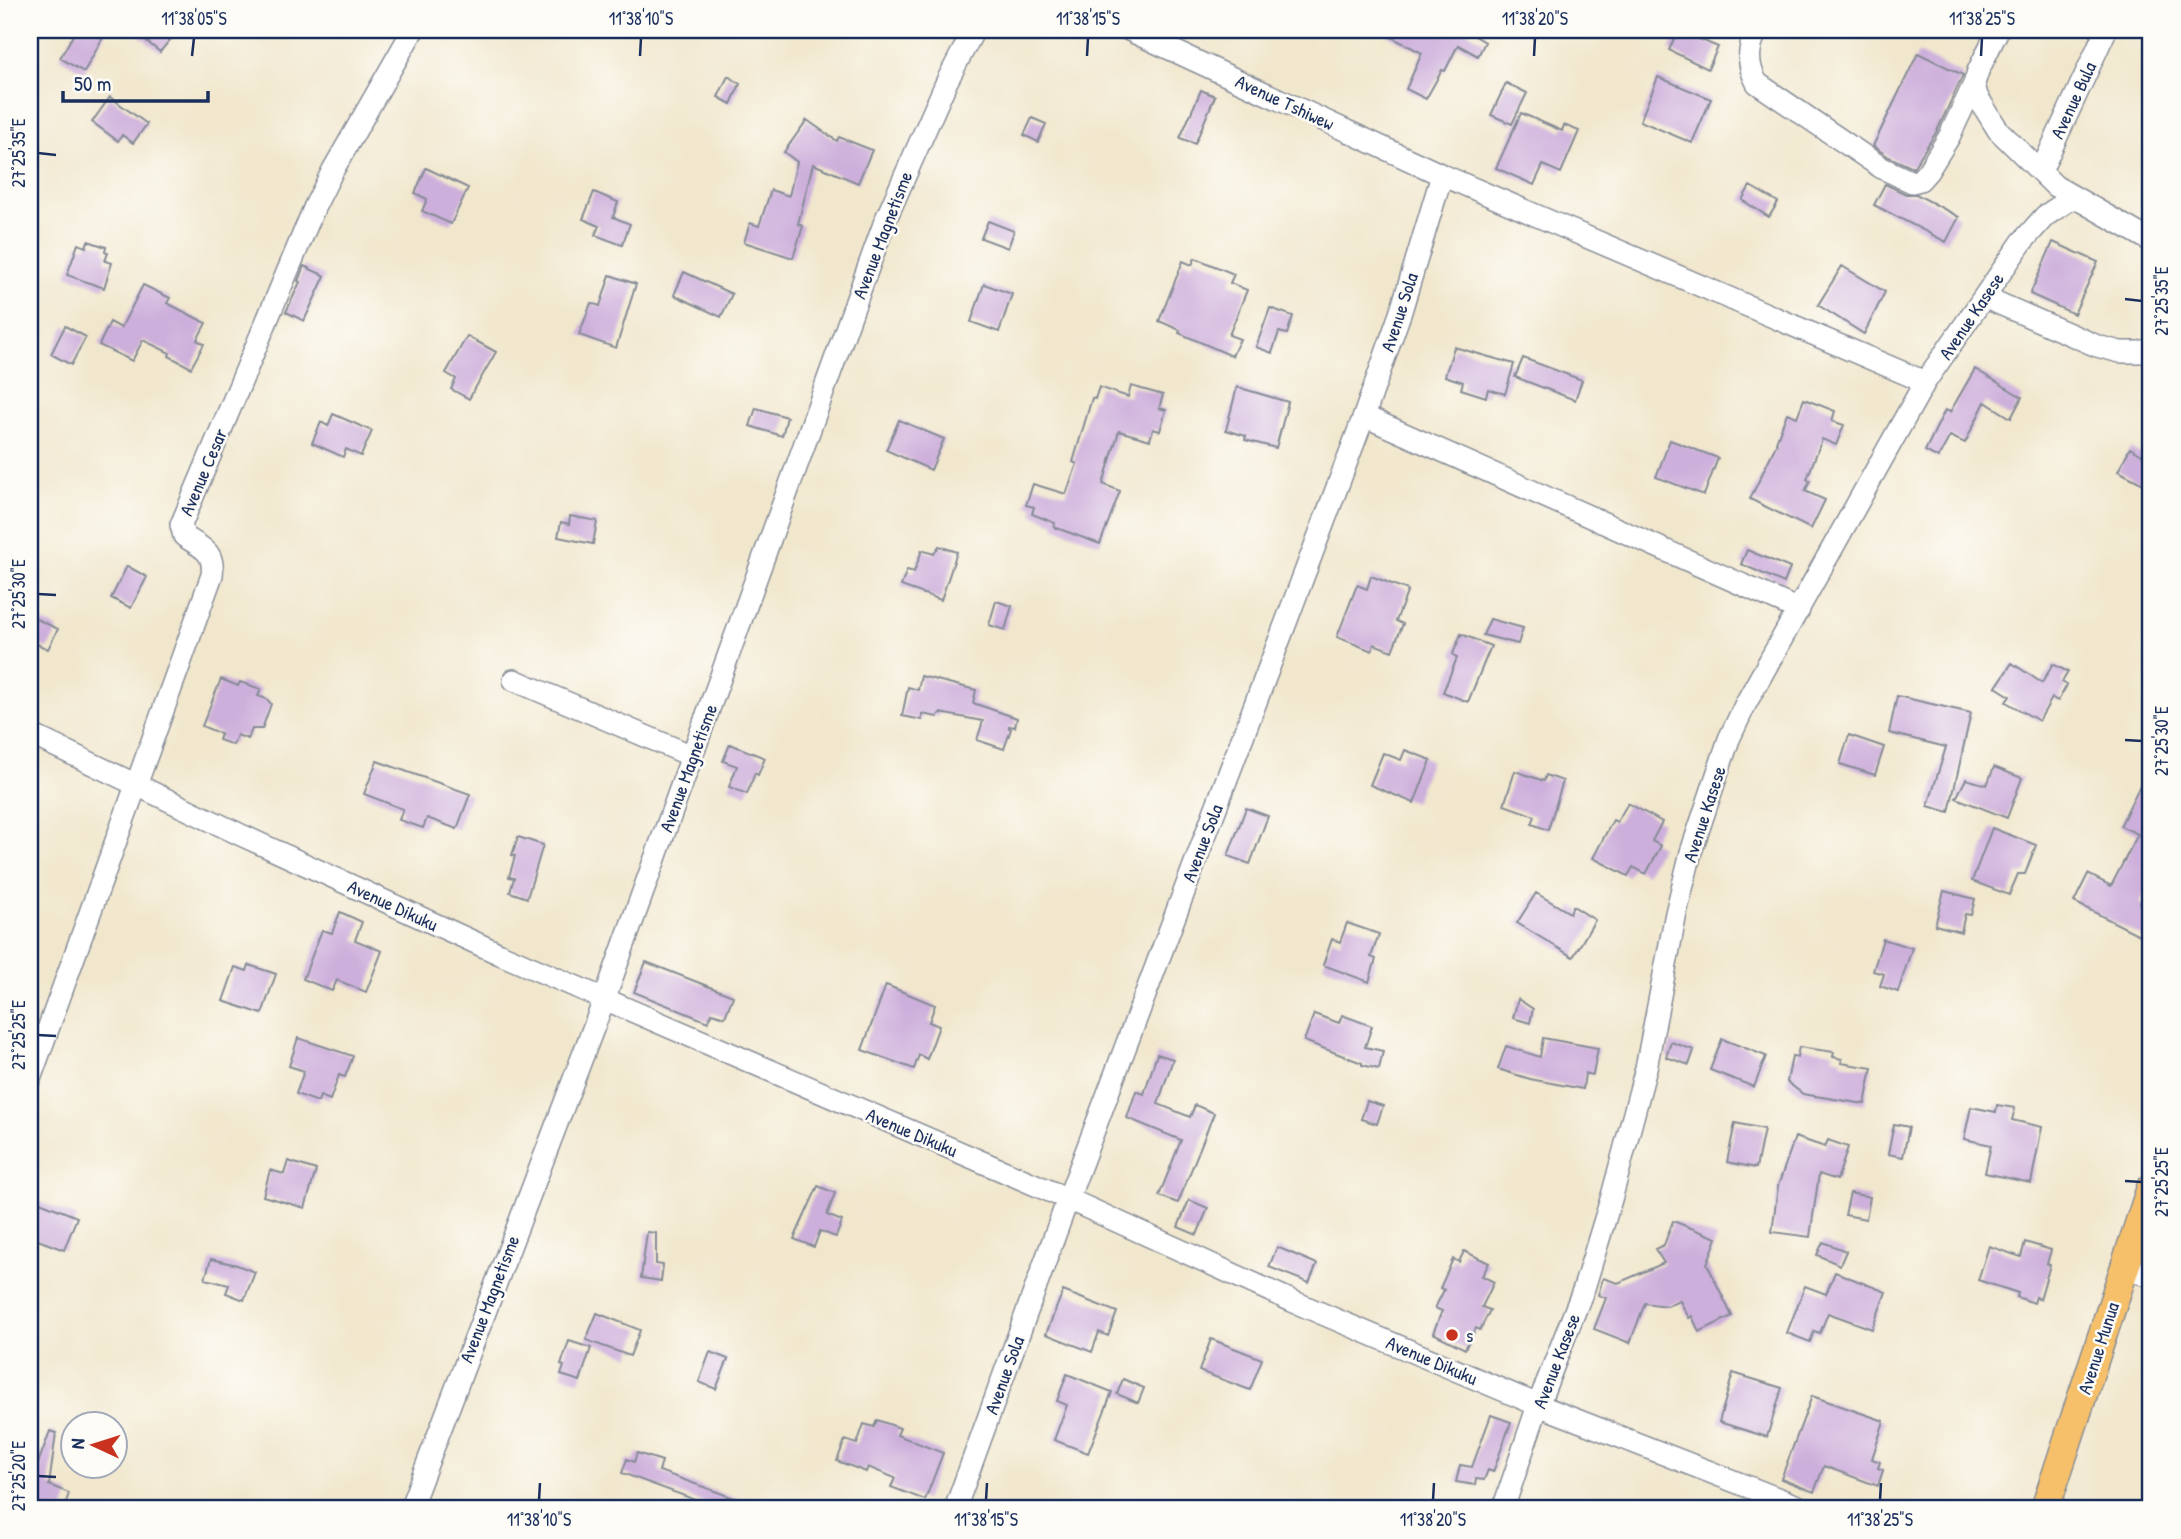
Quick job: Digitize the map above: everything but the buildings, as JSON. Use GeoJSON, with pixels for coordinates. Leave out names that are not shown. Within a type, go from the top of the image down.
{"type":"FeatureCollection","features":[{"type":"Feature","properties":{"kind":"main road","name":"Avenue Munua"},"geometry":{"type":"LineString","coordinates":[[2045,1509],[2151,1188]]}},
{"type":"Feature","properties":{"kind":"street","name":"Avenue Cesar"},"geometry":{"type":"LineString","coordinates":[[30,1079],[212,575],[213,566],[209,555],[184,536],[181,525],[315,206],[413,30]]}},
{"type":"Feature","properties":{"kind":"street","name":"Avenue Magnetisme"},"geometry":{"type":"LineString","coordinates":[[410,1509],[604,1000],[885,222],[947,81],[974,30]]}},
{"type":"Feature","properties":{"kind":"street","name":"Avenue Tshiwew"},"geometry":{"type":"LineString","coordinates":[[1129,30],[1442,175],[1925,382]]}},
{"type":"Feature","properties":{"kind":"street"},"geometry":{"type":"LineString","coordinates":[[1757,30],[1748,56],[1750,69],[1758,83],[1882,168],[1912,181],[1920,180],[1928,171],[1949,136],[1998,30]]}},
{"type":"Feature","properties":{"kind":"street","name":"Avenue Bula"},"geometry":{"type":"LineString","coordinates":[[2040,170],[2106,30]]}},
{"type":"Feature","properties":{"kind":"street"},"geometry":{"type":"LineString","coordinates":[[1974,84],[1998,130],[2055,186],[2151,241]]}},
{"type":"Feature","properties":{"kind":"street","name":"Avenue Sola"},"geometry":{"type":"LineString","coordinates":[[955,1509],[1068,1199],[1364,416],[1401,311],[1442,175]]}},
{"type":"Feature","properties":{"kind":"street","name":"Avenue Kasese"},"geometry":{"type":"LineString","coordinates":[[1503,1509],[1538,1405],[1584,1288],[1630,1133],[1690,852],[1729,739],[1746,702],[1925,382],[2022,242],[2045,216],[2073,198]]}},
{"type":"Feature","properties":{"kind":"street"},"geometry":{"type":"LineString","coordinates":[[1984,297],[2097,346],[2120,352],[2151,349]]}},
{"type":"Feature","properties":{"kind":"street"},"geometry":{"type":"LineString","coordinates":[[1364,416],[1799,610]]}},
{"type":"Feature","properties":{"kind":"street"},"geometry":{"type":"LineString","coordinates":[[514,680],[692,756]]}},
{"type":"Feature","properties":{"kind":"street","name":"Avenue Dikuku"},"geometry":{"type":"LineString","coordinates":[[30,734],[265,846],[604,1000],[1068,1199],[1292,1301],[1538,1405],[1805,1509]]}},
{"type":"Feature","properties":{"kind":"street"},"geometry":{"type":"LineString","coordinates":[[2124,1267],[2151,1276]]}},
{"type":"Feature","properties":{"kind":"place","name":"s"},"geometry":{"type":"Point","coordinates":[1452,1335]}}]}
